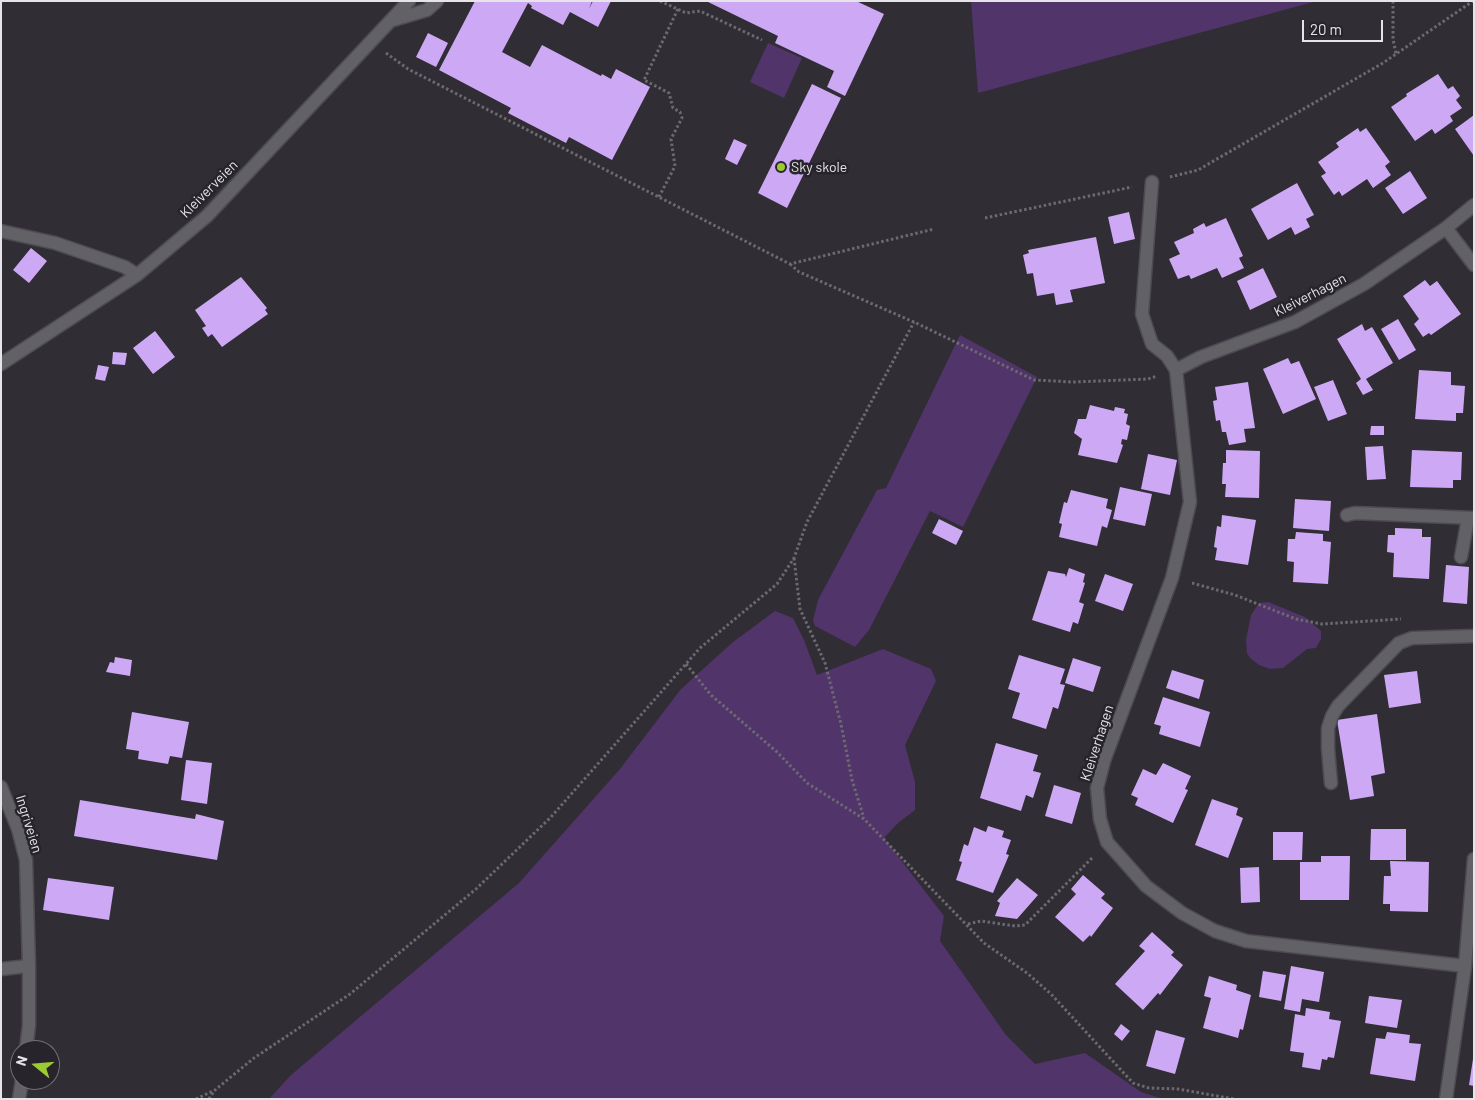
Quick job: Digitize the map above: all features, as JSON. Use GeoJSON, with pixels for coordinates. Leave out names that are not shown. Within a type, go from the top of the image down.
{"type":"FeatureCollection","features":[{"type":"Feature","properties":{"kind":"street","name":"Kleiverveien"},"geometry":{"type":"LineString","coordinates":[[2,365],[137,275],[207,216],[410,1]]}},
{"type":"Feature","properties":{"kind":"street"},"geometry":{"type":"LineString","coordinates":[[391,21],[427,10],[437,1]]}},
{"type":"Feature","properties":{"kind":"street"},"geometry":{"type":"LineString","coordinates":[[1152,182],[1142,314],[1152,344],[1167,356],[1176,370]]}},
{"type":"Feature","properties":{"kind":"street","name":"Kleiverhagen"},"geometry":{"type":"LineString","coordinates":[[1465,966],[1246,941],[1215,931],[1182,913],[1146,886],[1107,842],[1100,819],[1097,788],[1104,761],[1172,578],[1190,502],[1176,370],[1202,357],[1295,322],[1364,284],[1446,228],[1474,205]]}},
{"type":"Feature","properties":{"kind":"street"},"geometry":{"type":"LineString","coordinates":[[1446,228],[1474,265]]}},
{"type":"Feature","properties":{"kind":"street"},"geometry":{"type":"LineString","coordinates":[[1,231],[55,243],[125,268],[137,275]]}},
{"type":"Feature","properties":{"kind":"street"},"geometry":{"type":"LineString","coordinates":[[1347,515],[1471,518],[1461,557]]}},
{"type":"Feature","properties":{"kind":"street"},"geometry":{"type":"LineString","coordinates":[[1332,782],[1328,749],[1328,728],[1332,716],[1338,706],[1399,643],[1412,638],[1474,636]]}},
{"type":"Feature","properties":{"kind":"street","name":"Ingriveien"},"geometry":{"type":"LineString","coordinates":[[1,788],[18,829],[26,860],[29,966],[27,1040]]}},
{"type":"Feature","properties":{"kind":"street"},"geometry":{"type":"LineString","coordinates":[[1446,1099],[1465,966],[1474,859]]}},
{"type":"Feature","properties":{"kind":"street"},"geometry":{"type":"LineString","coordinates":[[1,969],[29,966]]}},
{"type":"Feature","properties":{"kind":"path"},"geometry":{"type":"LineString","coordinates":[[660,1],[686,13],[700,11],[762,40]]}},
{"type":"Feature","properties":{"kind":"path"},"geometry":{"type":"LineString","coordinates":[[1393,1],[1393,39],[1396,54]]}},
{"type":"Feature","properties":{"kind":"path"},"geometry":{"type":"LineString","coordinates":[[984,218],[1152,182],[1198,170],[1396,54],[1473,1]]}},
{"type":"Feature","properties":{"kind":"path"},"geometry":{"type":"LineString","coordinates":[[659,197],[675,166],[672,138],[682,118],[680,112],[673,108],[669,93],[644,80],[678,9]]}},
{"type":"Feature","properties":{"kind":"path"},"geometry":{"type":"LineString","coordinates":[[370,42],[408,69],[790,264],[799,272],[914,322],[1034,380],[1073,382],[1148,379],[1176,370]]}},
{"type":"Feature","properties":{"kind":"path"},"geometry":{"type":"LineString","coordinates":[[790,264],[934,229]]}},
{"type":"Feature","properties":{"kind":"path"},"geometry":{"type":"LineString","coordinates":[[196,1099],[214,1090],[254,1058],[350,994],[476,889],[551,817],[700,648],[777,584],[794,558],[807,522],[914,322]]}},
{"type":"Feature","properties":{"kind":"path"},"geometry":{"type":"LineString","coordinates":[[794,558],[800,609],[825,663],[841,724],[852,780],[864,819]]}},
{"type":"Feature","properties":{"kind":"path"},"geometry":{"type":"LineString","coordinates":[[1172,578],[1234,595],[1296,619],[1322,624],[1410,618]]}},
{"type":"Feature","properties":{"kind":"path"},"geometry":{"type":"LineString","coordinates":[[686,664],[711,695],[777,752],[807,783],[864,819],[899,857],[968,924],[984,943],[1027,973],[1051,994],[1133,1083],[1149,1088],[1178,1088],[1234,1099]]}},
{"type":"Feature","properties":{"kind":"path"},"geometry":{"type":"LineString","coordinates":[[968,924],[981,921],[1015,926],[1024,925],[1107,842]]}},
{"type":"Feature","properties":{"kind":"path"},"geometry":{"type":"LineString","coordinates":[[209,1099],[214,1090]]}},
{"type":"Feature","properties":{"kind":"shaded area"},"geometry":{"type":"Polygon","coordinates":[[[971,1],[1317,1],[978,93],[971,1]]]}},
{"type":"Feature","properties":{"kind":"shaded area"},"geometry":{"type":"Polygon","coordinates":[[[768,43],[802,58],[784,98],[750,82],[768,43]]]}},
{"type":"Feature","properties":{"kind":"shaded area"},"geometry":{"type":"Polygon","coordinates":[[[960,335],[1037,377],[963,527],[930,511],[869,630],[855,647],[815,626],[813,621],[818,600],[877,490],[886,488],[960,335]]]}},
{"type":"Feature","properties":{"kind":"shaded area"},"geometry":{"type":"Polygon","coordinates":[[[1268,602],[1305,617],[1321,631],[1321,639],[1316,648],[1307,649],[1283,668],[1270,669],[1259,665],[1247,653],[1246,640],[1251,615],[1259,603],[1268,602]]]}},
{"type":"Feature","properties":{"kind":"shaded area"},"geometry":{"type":"Polygon","coordinates":[[[775,611],[793,618],[804,640],[817,675],[883,649],[931,669],[936,681],[905,745],[915,782],[915,810],[898,823],[884,838],[944,916],[940,941],[1006,1035],[1035,1064],[1085,1053],[1141,1092],[1163,1099],[269,1099],[291,1075],[519,883],[620,769],[681,689],[733,642],[775,611]]]}},
{"type":"Feature","properties":{"kind":"building"},"geometry":{"type":"Polygon","coordinates":[[[475,1],[592,1],[589,9],[593,1],[611,1],[598,27],[570,12],[563,25],[531,8],[532,6],[528,3],[502,52],[530,67],[542,45],[601,76],[602,74],[611,79],[616,69],[650,87],[612,160],[569,137],[566,143],[508,113],[511,108],[439,70],[475,1]]]}},
{"type":"Feature","properties":{"kind":"building"},"geometry":{"type":"Polygon","coordinates":[[[706,1],[856,1],[884,14],[845,96],[827,87],[834,71],[775,43],[778,36],[706,1]]]}},
{"type":"Feature","properties":{"kind":"building"},"geometry":{"type":"Polygon","coordinates":[[[428,33],[448,43],[436,67],[416,57],[428,33]]]}},
{"type":"Feature","properties":{"kind":"building"},"geometry":{"type":"Polygon","coordinates":[[[1438,74],[1448,89],[1453,86],[1460,96],[1456,100],[1462,108],[1450,116],[1453,121],[1435,134],[1432,129],[1415,141],[1391,107],[1407,96],[1406,94],[1438,74]]]}},
{"type":"Feature","properties":{"kind":"building"},"geometry":{"type":"Polygon","coordinates":[[[812,84],[841,98],[787,208],[758,193],[812,84]]]}},
{"type":"Feature","properties":{"kind":"building"},"geometry":{"type":"Polygon","coordinates":[[[1474,115],[1474,156],[1455,129],[1474,115]]]}},
{"type":"Feature","properties":{"kind":"building"},"geometry":{"type":"Polygon","coordinates":[[[1358,128],[1360,132],[1366,128],[1390,162],[1385,166],[1391,175],[1373,188],[1367,179],[1342,196],[1339,191],[1334,195],[1321,176],[1326,173],[1318,162],[1339,147],[1336,143],[1358,128]]]}},
{"type":"Feature","properties":{"kind":"building"},"geometry":{"type":"Polygon","coordinates":[[[734,139],[747,145],[737,165],[725,159],[734,139]]]}},
{"type":"Feature","properties":{"kind":"building"},"geometry":{"type":"Polygon","coordinates":[[[1410,171],[1427,198],[1403,214],[1385,188],[1410,171]]]}},
{"type":"Feature","properties":{"kind":"building"},"geometry":{"type":"Polygon","coordinates":[[[1297,183],[1314,215],[1306,219],[1310,227],[1295,235],[1291,227],[1268,240],[1251,209],[1297,183]]]}},
{"type":"Feature","properties":{"kind":"building"},"geometry":{"type":"Polygon","coordinates":[[[1129,212],[1135,239],[1114,244],[1108,217],[1129,212]]]}},
{"type":"Feature","properties":{"kind":"building"},"geometry":{"type":"Polygon","coordinates":[[[1226,218],[1243,256],[1239,258],[1244,268],[1222,278],[1217,268],[1191,279],[1189,275],[1178,279],[1169,259],[1180,254],[1174,242],[1194,233],[1193,229],[1204,223],[1206,227],[1226,218]]]}},
{"type":"Feature","properties":{"kind":"building"},"geometry":{"type":"Polygon","coordinates":[[[1096,237],[1105,283],[1070,290],[1073,302],[1056,305],[1054,293],[1037,296],[1033,273],[1027,274],[1023,255],[1029,253],[1028,250],[1096,237]]]}},
{"type":"Feature","properties":{"kind":"building"},"geometry":{"type":"Polygon","coordinates":[[[31,248],[47,261],[29,283],[13,270],[31,248]]]}},
{"type":"Feature","properties":{"kind":"building"},"geometry":{"type":"Polygon","coordinates":[[[1263,268],[1277,297],[1250,310],[1237,281],[1263,268]]]}},
{"type":"Feature","properties":{"kind":"building"},"geometry":{"type":"Polygon","coordinates":[[[241,277],[267,308],[265,310],[268,314],[222,347],[212,334],[208,337],[202,328],[206,326],[195,310],[241,277]]]}},
{"type":"Feature","properties":{"kind":"building"},"geometry":{"type":"Polygon","coordinates":[[[1425,280],[1430,286],[1437,281],[1461,314],[1431,335],[1429,333],[1423,337],[1414,324],[1419,319],[1403,296],[1425,280]]]}},
{"type":"Feature","properties":{"kind":"building"},"geometry":{"type":"Polygon","coordinates":[[[1398,319],[1416,350],[1399,360],[1381,329],[1398,319]]]}},
{"type":"Feature","properties":{"kind":"building"},"geometry":{"type":"Polygon","coordinates":[[[1362,324],[1365,331],[1372,327],[1393,363],[1366,379],[1373,390],[1363,395],[1356,383],[1361,379],[1337,339],[1362,324]]]}},
{"type":"Feature","properties":{"kind":"building"},"geometry":{"type":"Polygon","coordinates":[[[155,331],[175,357],[153,374],[133,348],[155,331]]]}},
{"type":"Feature","properties":{"kind":"building"},"geometry":{"type":"Polygon","coordinates":[[[113,352],[127,353],[125,365],[112,364],[113,352]]]}},
{"type":"Feature","properties":{"kind":"building"},"geometry":{"type":"Polygon","coordinates":[[[1288,358],[1291,364],[1299,361],[1316,399],[1283,414],[1263,369],[1288,358]]]}},
{"type":"Feature","properties":{"kind":"building"},"geometry":{"type":"Polygon","coordinates":[[[98,365],[109,367],[105,381],[95,379],[98,365]]]}},
{"type":"Feature","properties":{"kind":"building"},"geometry":{"type":"Polygon","coordinates":[[[1419,370],[1451,372],[1451,385],[1465,386],[1463,413],[1456,413],[1456,421],[1415,419],[1419,370]]]}},
{"type":"Feature","properties":{"kind":"building"},"geometry":{"type":"Polygon","coordinates":[[[1333,380],[1347,414],[1328,421],[1314,387],[1333,380]]]}},
{"type":"Feature","properties":{"kind":"building"},"geometry":{"type":"Polygon","coordinates":[[[1248,382],[1255,428],[1244,429],[1246,442],[1229,445],[1226,432],[1222,432],[1220,420],[1216,421],[1213,401],[1217,400],[1215,387],[1248,382]]]}},
{"type":"Feature","properties":{"kind":"building"},"geometry":{"type":"Polygon","coordinates":[[[1090,405],[1114,411],[1115,407],[1125,409],[1124,413],[1128,414],[1126,424],[1130,426],[1127,440],[1122,439],[1121,444],[1123,445],[1117,463],[1078,455],[1082,439],[1074,433],[1078,419],[1086,419],[1090,405]]]}},
{"type":"Feature","properties":{"kind":"building"},"geometry":{"type":"Polygon","coordinates":[[[1371,426],[1384,426],[1384,435],[1370,435],[1371,426]]]}},
{"type":"Feature","properties":{"kind":"building"},"geometry":{"type":"Polygon","coordinates":[[[1383,446],[1386,479],[1367,480],[1365,447],[1383,446]]]}},
{"type":"Feature","properties":{"kind":"building"},"geometry":{"type":"Polygon","coordinates":[[[1226,450],[1260,451],[1259,498],[1225,497],[1226,484],[1222,484],[1223,463],[1226,463],[1226,450]]]}},
{"type":"Feature","properties":{"kind":"building"},"geometry":{"type":"Polygon","coordinates":[[[1412,450],[1462,452],[1461,480],[1453,480],[1453,488],[1410,487],[1412,450]]]}},
{"type":"Feature","properties":{"kind":"building"},"geometry":{"type":"Polygon","coordinates":[[[1148,454],[1177,460],[1170,495],[1141,489],[1148,454]]]}},
{"type":"Feature","properties":{"kind":"building"},"geometry":{"type":"Polygon","coordinates":[[[1120,487],[1152,494],[1145,526],[1113,519],[1120,487]]]}},
{"type":"Feature","properties":{"kind":"building"},"geometry":{"type":"Polygon","coordinates":[[[1071,490],[1108,499],[1106,508],[1112,510],[1107,528],[1102,526],[1097,546],[1059,537],[1062,524],[1059,523],[1064,502],[1067,503],[1071,490]]]}},
{"type":"Feature","properties":{"kind":"building"},"geometry":{"type":"Polygon","coordinates":[[[1295,499],[1331,501],[1329,531],[1293,528],[1295,499]]]}},
{"type":"Feature","properties":{"kind":"building"},"geometry":{"type":"Polygon","coordinates":[[[1222,515],[1256,520],[1248,565],[1215,560],[1217,548],[1214,547],[1217,526],[1221,527],[1222,515]]]}},
{"type":"Feature","properties":{"kind":"building"},"geometry":{"type":"Polygon","coordinates":[[[939,519],[963,531],[956,545],[932,533],[939,519]]]}},
{"type":"Feature","properties":{"kind":"building"},"geometry":{"type":"Polygon","coordinates":[[[1395,528],[1422,529],[1422,537],[1431,537],[1429,579],[1393,577],[1394,553],[1387,552],[1388,535],[1395,535],[1395,528]]]}},
{"type":"Feature","properties":{"kind":"building"},"geometry":{"type":"Polygon","coordinates":[[[1296,532],[1323,534],[1323,541],[1331,542],[1328,584],[1293,582],[1294,562],[1287,561],[1288,539],[1295,539],[1296,532]]]}},
{"type":"Feature","properties":{"kind":"building"},"geometry":{"type":"Polygon","coordinates":[[[1446,565],[1469,567],[1467,604],[1443,602],[1446,565]]]}},
{"type":"Feature","properties":{"kind":"building"},"geometry":{"type":"Polygon","coordinates":[[[1069,568],[1085,574],[1083,582],[1085,583],[1079,602],[1084,604],[1078,624],[1073,622],[1070,632],[1032,620],[1048,571],[1065,574],[1066,577],[1069,568]]]}},
{"type":"Feature","properties":{"kind":"building"},"geometry":{"type":"Polygon","coordinates":[[[1105,574],[1133,584],[1123,611],[1095,601],[1105,574]]]}},
{"type":"Feature","properties":{"kind":"building"},"geometry":{"type":"Polygon","coordinates":[[[1019,655],[1065,669],[1060,684],[1065,685],[1058,709],[1053,707],[1046,729],[1012,718],[1020,693],[1008,689],[1019,655]]]}},
{"type":"Feature","properties":{"kind":"building"},"geometry":{"type":"Polygon","coordinates":[[[115,657],[132,660],[130,676],[106,672],[110,662],[114,663],[115,657]]]}},
{"type":"Feature","properties":{"kind":"building"},"geometry":{"type":"Polygon","coordinates":[[[1073,658],[1101,667],[1093,692],[1065,683],[1073,658]]]}},
{"type":"Feature","properties":{"kind":"building"},"geometry":{"type":"Polygon","coordinates":[[[1172,670],[1204,680],[1199,699],[1166,688],[1172,670]]]}},
{"type":"Feature","properties":{"kind":"building"},"geometry":{"type":"Polygon","coordinates":[[[1417,671],[1421,703],[1389,708],[1384,675],[1417,671]]]}},
{"type":"Feature","properties":{"kind":"building"},"geometry":{"type":"Polygon","coordinates":[[[1163,697],[1210,712],[1200,747],[1159,734],[1161,726],[1154,724],[1163,697]]]}},
{"type":"Feature","properties":{"kind":"building"},"geometry":{"type":"Polygon","coordinates":[[[132,712],[189,722],[182,758],[170,756],[168,764],[138,759],[139,751],[126,749],[132,712]]]}},
{"type":"Feature","properties":{"kind":"building"},"geometry":{"type":"Polygon","coordinates":[[[1377,714],[1385,773],[1371,776],[1374,796],[1350,800],[1337,720],[1377,714]]]}},
{"type":"Feature","properties":{"kind":"building"},"geometry":{"type":"Polygon","coordinates":[[[996,743],[1038,755],[1033,771],[1041,773],[1033,798],[1026,795],[1021,811],[980,798],[996,743]]]}},
{"type":"Feature","properties":{"kind":"building"},"geometry":{"type":"Polygon","coordinates":[[[186,760],[212,763],[207,804],[181,800],[186,760]]]}},
{"type":"Feature","properties":{"kind":"building"},"geometry":{"type":"Polygon","coordinates":[[[1163,763],[1191,776],[1185,789],[1188,790],[1173,823],[1135,805],[1138,798],[1131,795],[1143,769],[1156,775],[1163,763]]]}},
{"type":"Feature","properties":{"kind":"building"},"geometry":{"type":"Polygon","coordinates":[[[1054,785],[1081,793],[1072,824],[1045,816],[1054,785]]]}},
{"type":"Feature","properties":{"kind":"building"},"geometry":{"type":"Polygon","coordinates":[[[1212,799],[1238,808],[1236,815],[1243,818],[1228,858],[1195,845],[1212,799]]]}},
{"type":"Feature","properties":{"kind":"building"},"geometry":{"type":"Polygon","coordinates":[[[80,800],[195,819],[196,814],[224,821],[217,860],[74,836],[80,800]]]}},
{"type":"Feature","properties":{"kind":"building"},"geometry":{"type":"Polygon","coordinates":[[[988,826],[1004,831],[1002,837],[1011,840],[1006,854],[1009,855],[993,893],[956,880],[962,862],[959,861],[964,844],[968,846],[974,827],[986,832],[988,826]]]}},
{"type":"Feature","properties":{"kind":"building"},"geometry":{"type":"Polygon","coordinates":[[[1371,829],[1406,829],[1406,860],[1370,860],[1371,829]]]}},
{"type":"Feature","properties":{"kind":"building"},"geometry":{"type":"Polygon","coordinates":[[[1273,832],[1303,832],[1302,860],[1273,860],[1273,832]]]}},
{"type":"Feature","properties":{"kind":"building"},"geometry":{"type":"Polygon","coordinates":[[[1321,856],[1350,856],[1349,900],[1300,900],[1300,862],[1321,862],[1321,856]]]}},
{"type":"Feature","properties":{"kind":"building"},"geometry":{"type":"Polygon","coordinates":[[[1390,861],[1429,862],[1428,912],[1390,911],[1390,904],[1383,904],[1384,876],[1391,876],[1390,861]]]}},
{"type":"Feature","properties":{"kind":"building"},"geometry":{"type":"Polygon","coordinates":[[[1259,867],[1260,902],[1241,903],[1240,868],[1259,867]]]}},
{"type":"Feature","properties":{"kind":"building"},"geometry":{"type":"Polygon","coordinates":[[[1083,875],[1105,894],[1101,898],[1113,908],[1091,937],[1090,935],[1083,942],[1055,917],[1076,894],[1071,889],[1083,875]]]}},
{"type":"Feature","properties":{"kind":"building"},"geometry":{"type":"Polygon","coordinates":[[[48,878],[114,887],[109,920],[43,910],[48,878]]]}},
{"type":"Feature","properties":{"kind":"building"},"geometry":{"type":"Polygon","coordinates":[[[1017,878],[1038,895],[1017,919],[995,916],[1000,903],[997,901],[1017,878]]]}},
{"type":"Feature","properties":{"kind":"building"},"geometry":{"type":"Polygon","coordinates":[[[1152,932],[1174,952],[1171,955],[1183,965],[1160,995],[1158,993],[1143,1010],[1115,984],[1145,951],[1139,946],[1152,932]]]}},
{"type":"Feature","properties":{"kind":"building"},"geometry":{"type":"Polygon","coordinates":[[[1291,966],[1324,972],[1319,1002],[1302,999],[1300,1012],[1284,1009],[1291,966]]]}},
{"type":"Feature","properties":{"kind":"building"},"geometry":{"type":"Polygon","coordinates":[[[1263,971],[1286,975],[1281,1001],[1259,997],[1263,971]]]}},
{"type":"Feature","properties":{"kind":"building"},"geometry":{"type":"Polygon","coordinates":[[[1209,976],[1237,985],[1236,990],[1251,995],[1243,1030],[1240,1029],[1238,1038],[1203,1028],[1211,998],[1204,996],[1209,976]]]}},
{"type":"Feature","properties":{"kind":"building"},"geometry":{"type":"Polygon","coordinates":[[[1369,996],[1402,1000],[1397,1028],[1365,1023],[1369,996]]]}},
{"type":"Feature","properties":{"kind":"building"},"geometry":{"type":"Polygon","coordinates":[[[1306,1008],[1330,1012],[1329,1019],[1341,1021],[1334,1058],[1322,1059],[1320,1070],[1302,1067],[1304,1053],[1290,1051],[1295,1014],[1305,1016],[1306,1008]]]}},
{"type":"Feature","properties":{"kind":"building"},"geometry":{"type":"Polygon","coordinates":[[[1121,1024],[1130,1031],[1122,1041],[1114,1034],[1121,1024]]]}},
{"type":"Feature","properties":{"kind":"building"},"geometry":{"type":"Polygon","coordinates":[[[1156,1030],[1185,1038],[1175,1074],[1146,1066],[1156,1030]]]}},
{"type":"Feature","properties":{"kind":"building"},"geometry":{"type":"Polygon","coordinates":[[[1387,1032],[1410,1035],[1409,1043],[1421,1044],[1415,1081],[1370,1074],[1376,1038],[1385,1039],[1387,1032]]]}},
{"type":"Feature","properties":{"kind":"building"},"geometry":{"type":"Polygon","coordinates":[[[1474,1059],[1474,1086],[1469,1085],[1474,1059]]]}},
{"type":"Feature","properties":{"kind":"place","name":"Sky skole"},"geometry":{"type":"Point","coordinates":[781,167]}}]}
